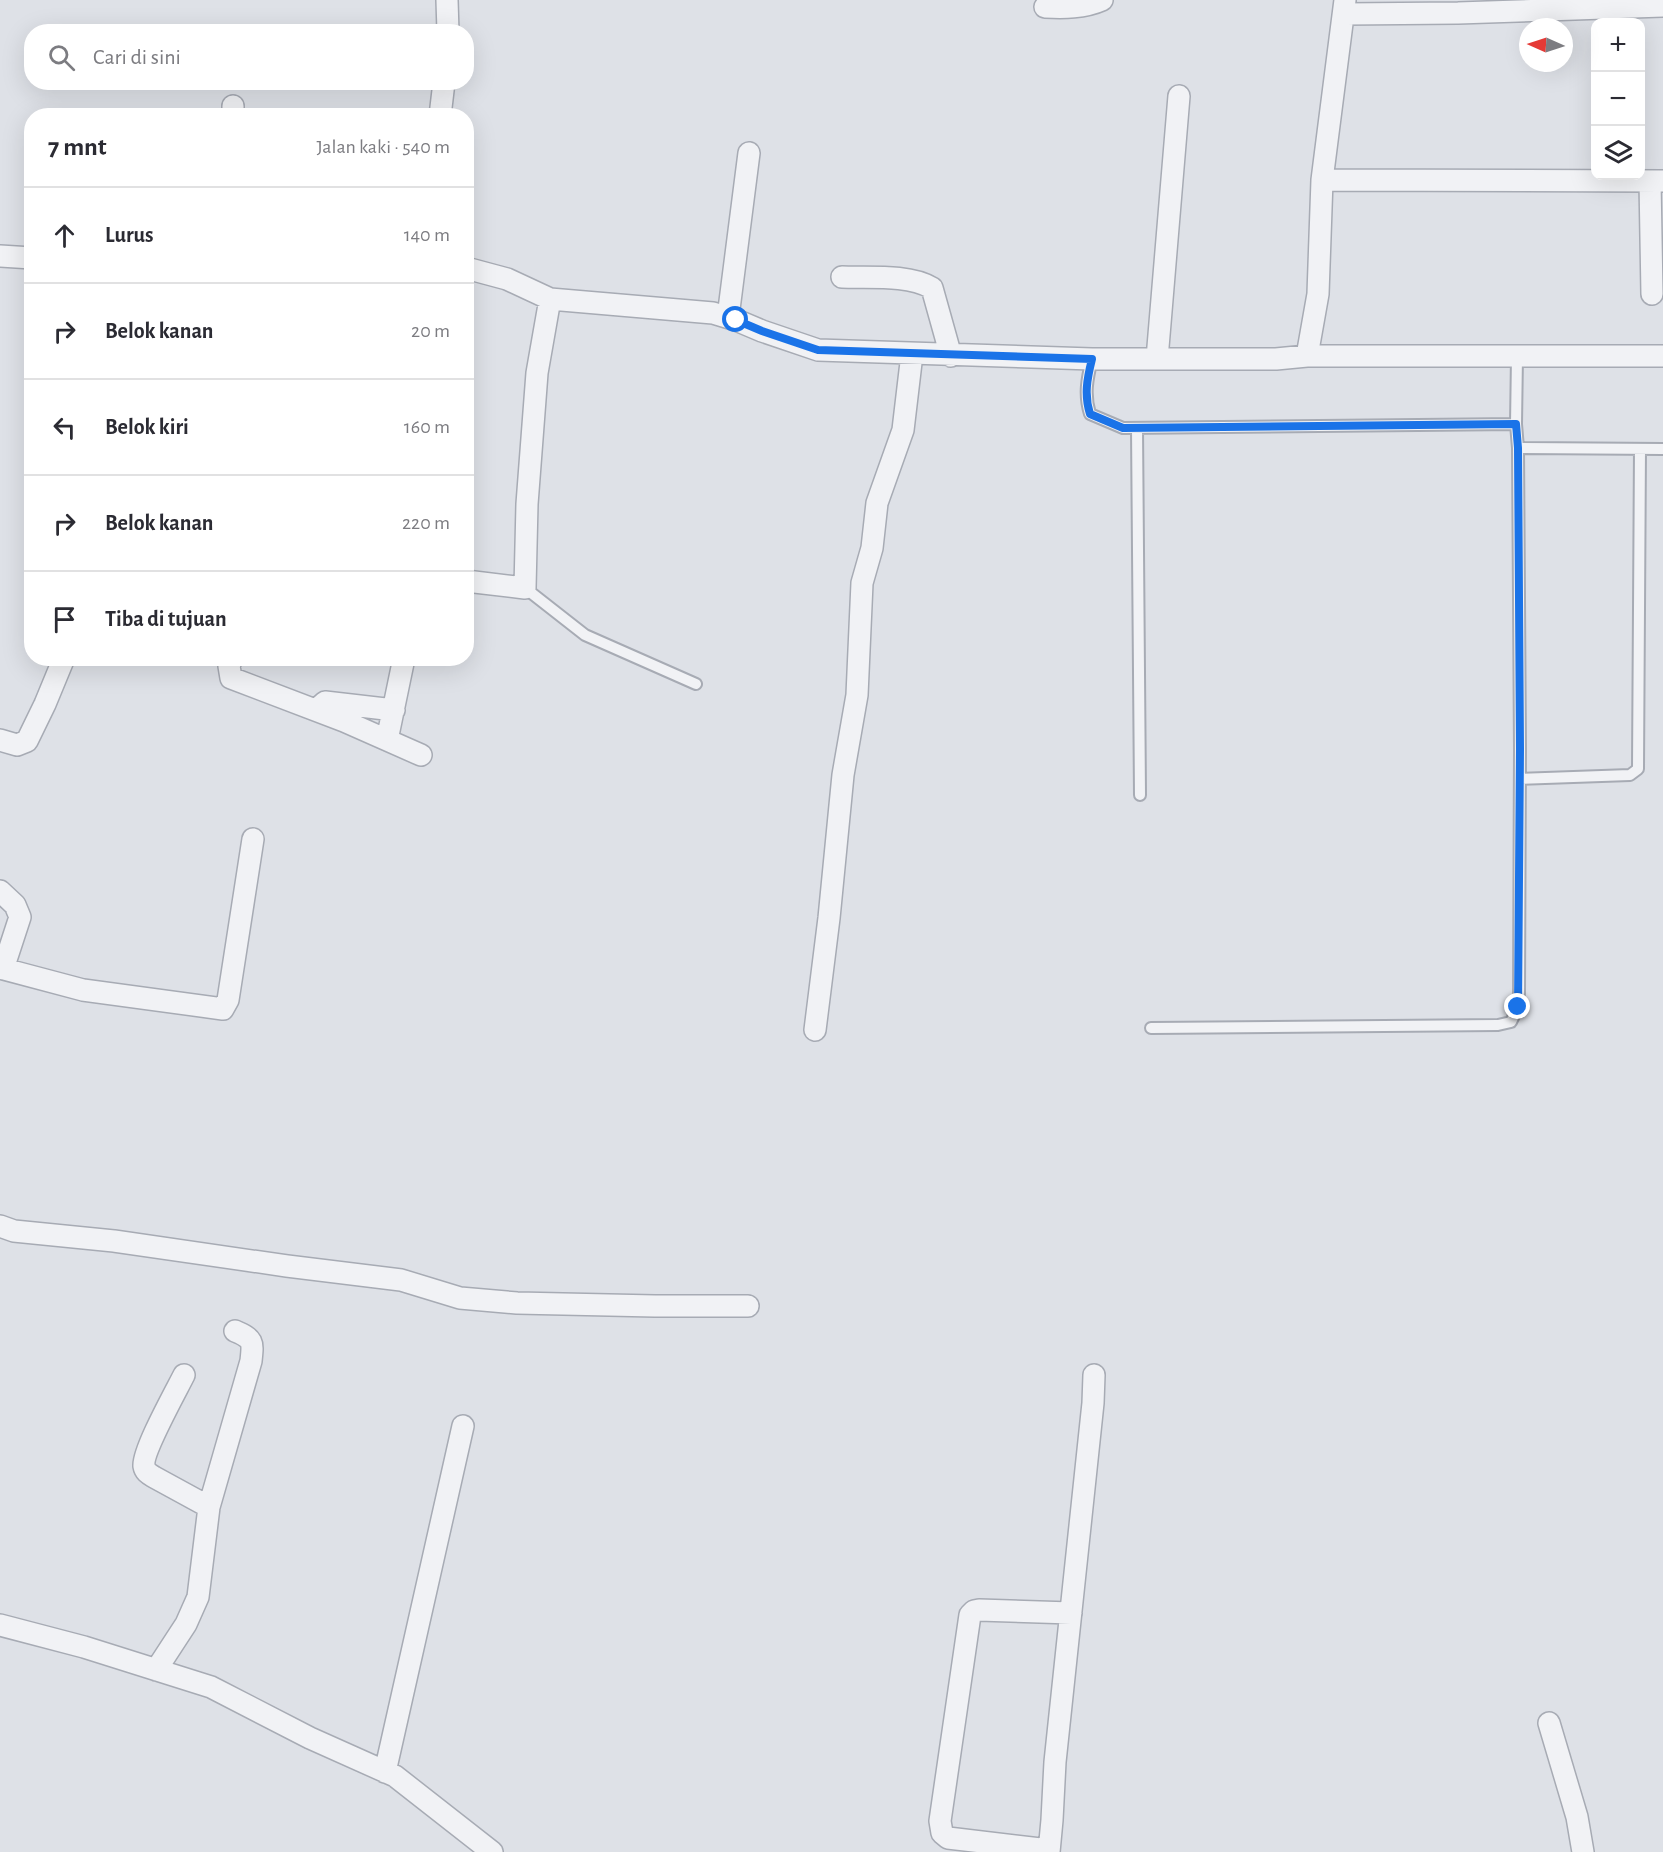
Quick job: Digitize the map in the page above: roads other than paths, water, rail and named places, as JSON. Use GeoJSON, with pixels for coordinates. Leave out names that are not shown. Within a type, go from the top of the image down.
{"type":"FeatureCollection","features":[{"type":"Feature","properties":{"kind":"street"},"geometry":{"type":"LineString","coordinates":[[447,0],[448,24]]}},
{"type":"Feature","properties":{"kind":"street"},"geometry":{"type":"LineString","coordinates":[[1045,7],[1069,8],[1102,0]]}},
{"type":"Feature","properties":{"kind":"street"},"geometry":{"type":"LineString","coordinates":[[1307,357],[1318,294],[1322,180],[1345,7],[1458,14],[1663,6]]}},
{"type":"Feature","properties":{"kind":"street"},"geometry":{"type":"LineString","coordinates":[[441,108],[443,90]]}},
{"type":"Feature","properties":{"kind":"street"},"geometry":{"type":"LineString","coordinates":[[1157,359],[1179,96]]}},
{"type":"Feature","properties":{"kind":"street"},"geometry":{"type":"LineString","coordinates":[[728,317],[749,153]]}},
{"type":"Feature","properties":{"kind":"street"},"geometry":{"type":"LineString","coordinates":[[1322,180],[1657,181],[1652,294]]}},
{"type":"Feature","properties":{"kind":"street"},"geometry":{"type":"LineString","coordinates":[[0,256],[24,258]]}},
{"type":"Feature","properties":{"kind":"street"},"geometry":{"type":"LineString","coordinates":[[474,270],[507,279],[550,298],[713,313],[818,350],[1092,359],[1663,356]]}},
{"type":"Feature","properties":{"kind":"street"},"geometry":{"type":"LineString","coordinates":[[842,277],[910,279],[932,288],[951,356]]}},
{"type":"Feature","properties":{"kind":"street"},"geometry":{"type":"LineString","coordinates":[[474,582],[525,588],[527,504],[537,373],[550,298]]}},
{"type":"Feature","properties":{"kind":"street"},"geometry":{"type":"LineString","coordinates":[[815,1030],[843,775],[857,695],[862,583],[872,548],[877,503],[903,430],[912,354]]}},
{"type":"Feature","properties":{"kind":"street"},"geometry":{"type":"LineString","coordinates":[[0,740],[17,745],[27,741],[61,666]]}},
{"type":"Feature","properties":{"kind":"street"},"geometry":{"type":"LineString","coordinates":[[230,666],[231,678],[316,710],[421,755]]}},
{"type":"Feature","properties":{"kind":"street"},"geometry":{"type":"LineString","coordinates":[[387,740],[402,666]]}},
{"type":"Feature","properties":{"kind":"street"},"geometry":{"type":"LineString","coordinates":[[316,710],[325,702],[394,710]]}},
{"type":"Feature","properties":{"kind":"street"},"geometry":{"type":"LineString","coordinates":[[0,891],[15,905],[20,917],[1,969],[83,990],[223,1009],[228,1000],[253,839]]}},
{"type":"Feature","properties":{"kind":"street"},"geometry":{"type":"LineString","coordinates":[[0,1226],[14,1231],[114,1240],[277,1265],[401,1280],[460,1298],[517,1303],[748,1306]]}},
{"type":"Feature","properties":{"kind":"street"},"geometry":{"type":"LineString","coordinates":[[156,1670],[186,1624],[198,1597],[208,1507],[251,1361],[253,1345],[249,1337],[235,1331]]}},
{"type":"Feature","properties":{"kind":"street"},"geometry":{"type":"LineString","coordinates":[[184,1375],[158,1427],[144,1465],[146,1472],[153,1477],[208,1507]]}},
{"type":"Feature","properties":{"kind":"street"},"geometry":{"type":"LineString","coordinates":[[1071,1613],[979,1610],[970,1615],[940,1821],[942,1833],[948,1838],[1049,1851],[1055,1762],[1071,1613],[1093,1403],[1094,1375]]}},
{"type":"Feature","properties":{"kind":"street"},"geometry":{"type":"LineString","coordinates":[[386,1772],[463,1426]]}},
{"type":"Feature","properties":{"kind":"street"},"geometry":{"type":"LineString","coordinates":[[0,1624],[84,1647],[211,1687],[310,1738],[395,1776],[492,1852]]}},
{"type":"Feature","properties":{"kind":"street"},"geometry":{"type":"LineString","coordinates":[[1550,1723],[1577,1817],[1583,1852]]}},
{"type":"Feature","properties":{"kind":"lane"},"geometry":{"type":"LineString","coordinates":[[1151,1028],[1511,1022],[1518,1007],[1519,993],[1517,356]]}},
{"type":"Feature","properties":{"kind":"lane"},"geometry":{"type":"LineString","coordinates":[[1092,359],[1087,380],[1086,401],[1090,414],[1123,428],[1516,424]]}},
{"type":"Feature","properties":{"kind":"lane"},"geometry":{"type":"LineString","coordinates":[[1137,428],[1140,795]]}},
{"type":"Feature","properties":{"kind":"lane"},"geometry":{"type":"LineString","coordinates":[[1518,448],[1663,449]]}},
{"type":"Feature","properties":{"kind":"lane"},"geometry":{"type":"LineString","coordinates":[[1520,779],[1630,775],[1638,769],[1640,449]]}},
{"type":"Feature","properties":{"kind":"lane"},"geometry":{"type":"LineString","coordinates":[[525,588],[585,635],[696,684]]}}]}
